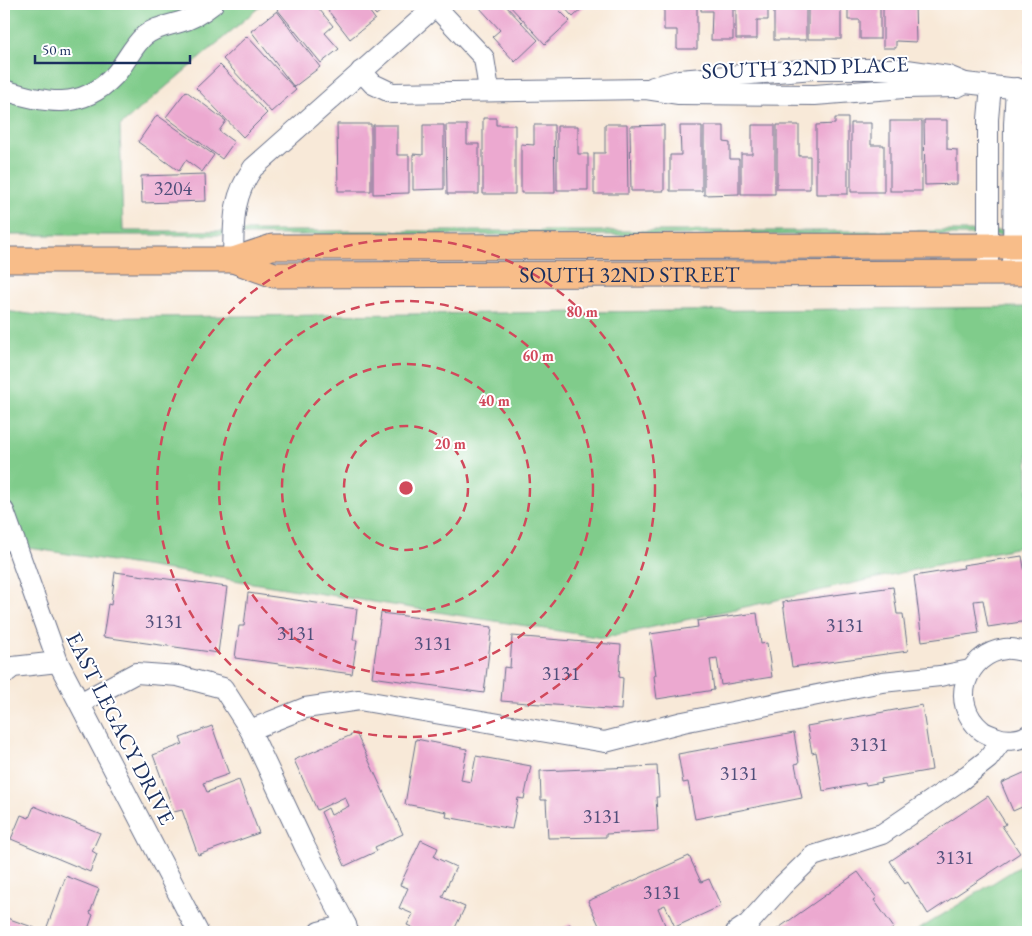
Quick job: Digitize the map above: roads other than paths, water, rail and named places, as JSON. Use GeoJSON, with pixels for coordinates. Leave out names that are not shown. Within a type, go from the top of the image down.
{"type":"FeatureCollection","features":[{"type":"Feature","properties":{"kind":"main road","name":"SOUTH 32ND STREET"},"geometry":{"type":"LineString","coordinates":[[4,260],[234,260],[272,247],[1021,246]]}},
{"type":"Feature","properties":{"kind":"main road","name":"SOUTH 32ND STREET"},"geometry":{"type":"LineString","coordinates":[[234,260],[274,275],[1021,273]]}},
{"type":"Feature","properties":{"kind":"street"},"geometry":{"type":"LineString","coordinates":[[4,90],[30,99],[57,102],[80,100],[96,92],[115,75],[145,36],[161,26],[181,22],[202,13],[213,4]]}},
{"type":"Feature","properties":{"kind":"street"},"geometry":{"type":"LineString","coordinates":[[234,260],[236,202],[242,183],[253,168],[436,5],[484,58],[489,90]]}},
{"type":"Feature","properties":{"kind":"street","name":"SOUTH 32ND PLACE"},"geometry":{"type":"LineString","coordinates":[[361,71],[372,84],[392,93],[646,89],[679,80],[814,69],[900,70],[948,76],[965,82],[1022,89]]}},
{"type":"Feature","properties":{"kind":"street"},"geometry":{"type":"LineString","coordinates":[[988,273],[988,119],[991,86]]}},
{"type":"Feature","properties":{"kind":"street"},"geometry":{"type":"LineString","coordinates":[[1021,273],[1021,246],[1014,155],[1022,89]]}},
{"type":"Feature","properties":{"kind":"street"},"geometry":{"type":"LineString","coordinates":[[988,154],[1014,155]]}},
{"type":"Feature","properties":{"kind":"street","name":"EAST LEGACY DRIVE"},"geometry":{"type":"LineString","coordinates":[[4,511],[58,662],[198,932]]}},
{"type":"Feature","properties":{"kind":"street"},"geometry":{"type":"LineString","coordinates":[[1028,652],[1007,648],[986,655],[970,670],[963,691],[967,713],[981,731],[1002,740],[1024,738],[1028,735]]}},
{"type":"Feature","properties":{"kind":"street"},"geometry":{"type":"LineString","coordinates":[[4,674],[13,668],[58,662]]}},
{"type":"Feature","properties":{"kind":"street"},"geometry":{"type":"LineString","coordinates":[[250,730],[305,708],[359,700],[605,742],[683,722],[882,682],[940,676],[970,670]]}},
{"type":"Feature","properties":{"kind":"street"},"geometry":{"type":"LineString","coordinates":[[80,703],[136,673],[178,676],[223,688],[250,730],[305,847],[347,929],[320,932]]}},
{"type":"Feature","properties":{"kind":"street"},"geometry":{"type":"LineString","coordinates":[[736,932],[748,924],[783,884],[813,856],[882,834],[960,781],[988,759],[1002,740]]}}]}
